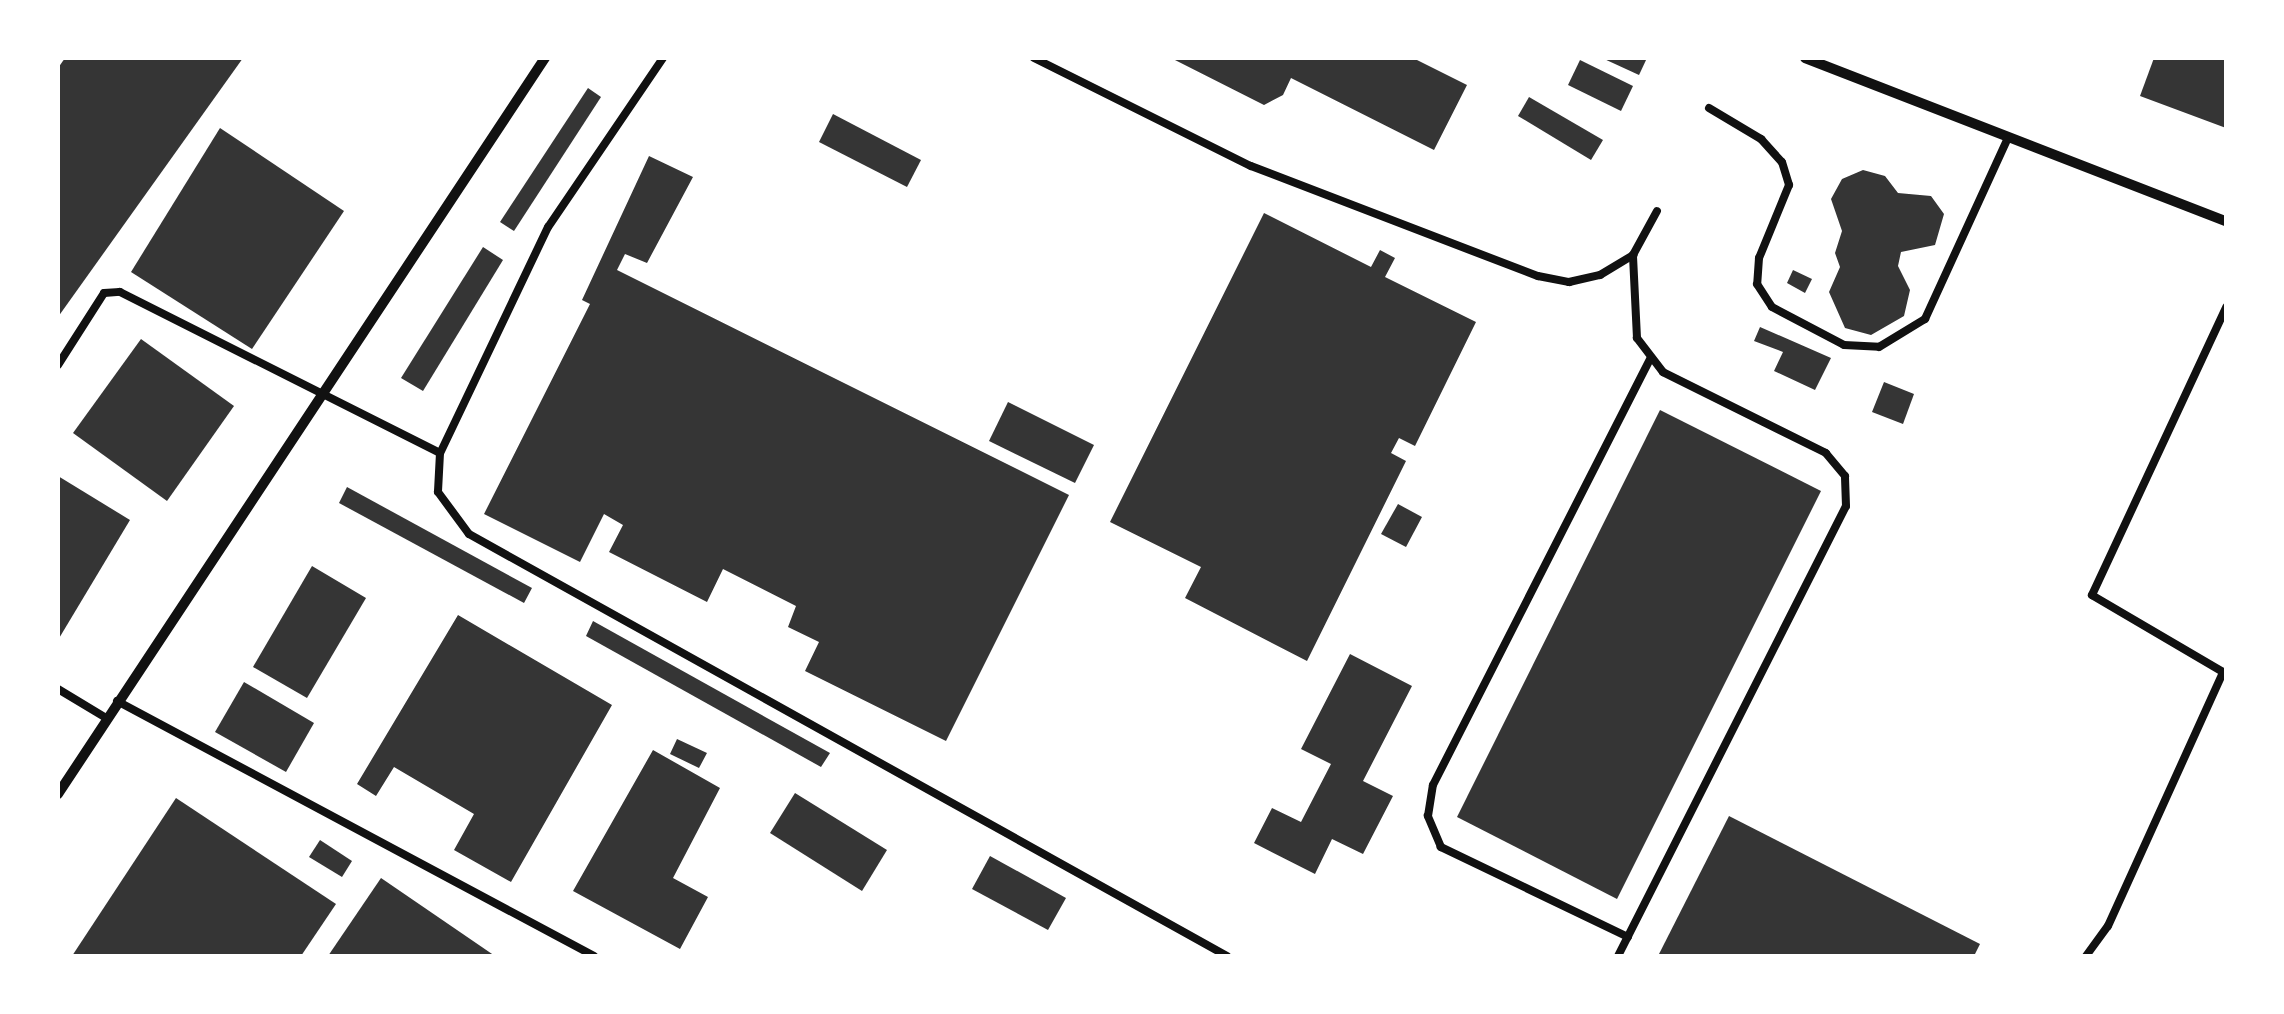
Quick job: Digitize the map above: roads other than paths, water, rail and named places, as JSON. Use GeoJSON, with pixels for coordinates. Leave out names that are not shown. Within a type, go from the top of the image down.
{"type":"FeatureCollection","features":[{"type":"Feature","properties":{"kind":"street"},"geometry":{"type":"LineString","coordinates":[[58,794],[318,394],[545,58]]}},
{"type":"Feature","properties":{"kind":"street"},"geometry":{"type":"LineString","coordinates":[[1805,58],[2226,221]]}},
{"type":"Feature","properties":{"kind":"lane"},"geometry":{"type":"LineString","coordinates":[[663,58],[548,227],[440,453],[438,492],[469,534],[1226,956]]}},
{"type":"Feature","properties":{"kind":"lane"},"geometry":{"type":"LineString","coordinates":[[1034,58],[1252,166],[1538,276],[1569,282],[1600,275],[1634,255]]}},
{"type":"Feature","properties":{"kind":"lane"},"geometry":{"type":"LineString","coordinates":[[1709,108],[1761,139],[1782,162],[1789,185],[1760,258],[1757,284],[1772,307],[1844,345],[1879,347],[1925,319],[2008,138]]}},
{"type":"Feature","properties":{"kind":"lane"},"geometry":{"type":"LineString","coordinates":[[1618,956],[1846,506],[1845,476],[1826,454],[1663,372],[1637,338],[1634,255],[1657,210]]}},
{"type":"Feature","properties":{"kind":"lane"},"geometry":{"type":"LineString","coordinates":[[58,365],[104,294],[120,292],[440,453]]}},
{"type":"Feature","properties":{"kind":"lane"},"geometry":{"type":"LineString","coordinates":[[2086,956],[2108,926],[2223,672],[2092,594],[2226,308]]}},
{"type":"Feature","properties":{"kind":"lane"},"geometry":{"type":"LineString","coordinates":[[1628,937],[1440,848],[1428,816],[1433,784],[1652,357]]}},
{"type":"Feature","properties":{"kind":"lane"},"geometry":{"type":"LineString","coordinates":[[58,689],[106,718]]}},
{"type":"Feature","properties":{"kind":"lane"},"geometry":{"type":"LineString","coordinates":[[117,701],[594,956]]}}]}
